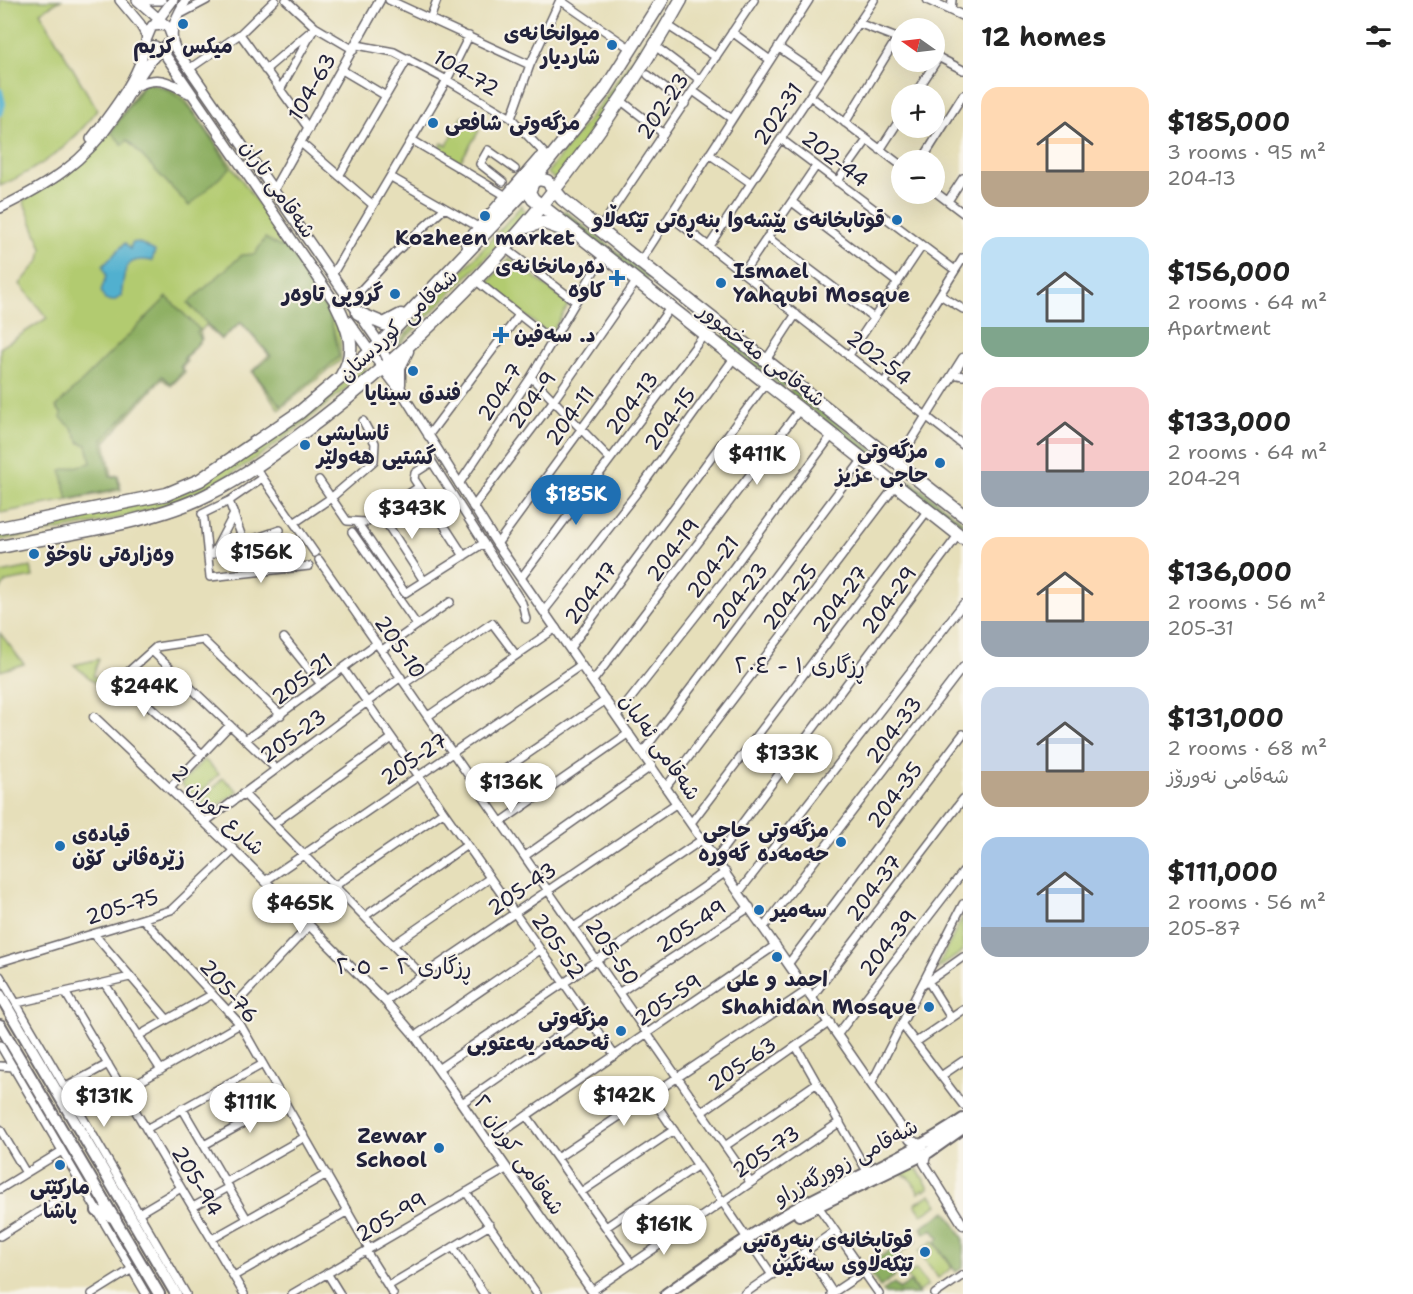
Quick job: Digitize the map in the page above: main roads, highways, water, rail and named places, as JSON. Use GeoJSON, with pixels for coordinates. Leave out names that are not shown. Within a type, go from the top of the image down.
{"type":"FeatureCollection","features":[{"type":"Feature","properties":{"kind":"highway","name":"شەقامی کوردستان"},"geometry":{"type":"LineString","coordinates":[[0,527],[167,494],[200,480],[244,452],[334,385],[380,344],[449,272],[605,90],[662,0]]}},
{"type":"Feature","properties":{"kind":"highway","name":"شەقامی کوردستان"},"geometry":{"type":"LineString","coordinates":[[0,547],[179,507],[207,495],[254,466],[356,392],[387,367],[523,229],[580,158],[655,46],[681,0]]}},
{"type":"Feature","properties":{"kind":"highway","name":"شەقامی کوردستان"},"geometry":{"type":"LineString","coordinates":[[449,272],[462,249],[508,197],[530,178],[545,154],[622,62]]}},
{"type":"Feature","properties":{"kind":"highway"},"geometry":{"type":"LineString","coordinates":[[580,158],[568,191],[583,217]]}},
{"type":"Feature","properties":{"kind":"highway","name":"شەقامی مەخموور"},"geometry":{"type":"LineString","coordinates":[[961,536],[603,256],[582,238],[548,196],[543,179],[530,178],[531,196],[548,196],[583,217],[963,515]]}},
{"type":"Feature","properties":{"kind":"highway"},"geometry":{"type":"LineString","coordinates":[[523,229],[539,223],[547,223],[582,238]]}},
{"type":"Feature","properties":{"kind":"highway"},"geometry":{"type":"LineString","coordinates":[[656,297],[651,291],[653,284],[660,280],[666,282]]}},
{"type":"Feature","properties":{"kind":"highway"},"geometry":{"type":"LineString","coordinates":[[334,385],[348,366],[351,348],[348,331],[336,303]]}},
{"type":"Feature","properties":{"kind":"highway"},"geometry":{"type":"LineString","coordinates":[[358,313],[384,324],[419,303]]}},
{"type":"Feature","properties":{"kind":"highway"},"geometry":{"type":"LineString","coordinates":[[356,392],[381,379],[396,384],[401,363],[417,337]]}},
{"type":"Feature","properties":{"kind":"main road","name":"شەقامی تاران"},"geometry":{"type":"LineString","coordinates":[[120,0],[156,41],[370,353]]}},
{"type":"Feature","properties":{"kind":"main road"},"geometry":{"type":"LineString","coordinates":[[137,0],[160,23]]}},
{"type":"Feature","properties":{"kind":"main road"},"geometry":{"type":"LineString","coordinates":[[145,0],[161,0]]}},
{"type":"Feature","properties":{"kind":"main road"},"geometry":{"type":"LineString","coordinates":[[0,208],[54,180],[82,158],[98,140],[134,87],[156,41],[160,23],[173,0]]}},
{"type":"Feature","properties":{"kind":"main road"},"geometry":{"type":"LineString","coordinates":[[0,202],[51,176],[75,157],[92,138],[131,81],[142,58],[177,16],[186,0]]}},
{"type":"Feature","properties":{"kind":"main road"},"geometry":{"type":"LineString","coordinates":[[156,41],[160,23]]}},
{"type":"Feature","properties":{"kind":"main road","name":"شەقامی تاران"},"geometry":{"type":"LineString","coordinates":[[156,41],[175,48],[380,344]]}},
{"type":"Feature","properties":{"kind":"main road"},"geometry":{"type":"LineString","coordinates":[[134,87],[147,80],[160,79],[192,94]]}},
{"type":"Feature","properties":{"kind":"main road"},"geometry":{"type":"LineString","coordinates":[[288,235],[298,227]]}},
{"type":"Feature","properties":{"kind":"main road"},"geometry":{"type":"LineString","coordinates":[[0,995],[73,1109],[91,1149],[176,1294]]}},
{"type":"Feature","properties":{"kind":"main road"},"geometry":{"type":"LineString","coordinates":[[0,1025],[159,1294]]}},
{"type":"Feature","properties":{"kind":"main road"},"geometry":{"type":"LineString","coordinates":[[49,1128],[51,1111]]}},
{"type":"Feature","properties":{"kind":"main road","name":"شەقامی زوورگەزراو"},"geometry":{"type":"LineString","coordinates":[[926,1149],[963,1119]]}},
{"type":"Feature","properties":{"kind":"main road","name":"شەقامی زوورگەزراو"},"geometry":{"type":"LineString","coordinates":[[666,1294],[747,1239],[802,1206],[868,1173],[926,1149],[963,1128]]}},
{"type":"Feature","properties":{"kind":"main road"},"geometry":{"type":"LineString","coordinates":[[91,1149],[108,1158]]}},
{"type":"Feature","properties":{"kind":"main road","name":"شەقامی زوورگەزراو"},"geometry":{"type":"LineString","coordinates":[[747,1239],[818,1206],[905,1158]]}},
{"type":"Feature","properties":{"kind":"main road"},"geometry":{"type":"LineString","coordinates":[[97,1212],[115,1218]]}},
{"type":"Feature","properties":{"kind":"main road"},"geometry":{"type":"LineString","coordinates":[[159,1247],[159,1265]]}},
{"type":"Feature","properties":{"kind":"water"},"geometry":{"type":"Polygon","coordinates":[[[138,242],[155,251],[152,261],[134,261],[129,264],[124,275],[121,296],[114,301],[105,300],[101,291],[106,276],[103,266],[125,243],[130,249],[132,243],[138,242]]]}},
{"type":"Feature","properties":{"kind":"waterway"},"geometry":{"type":"LineString","coordinates":[[0,91],[3,104],[0,113]]}},
{"type":"Feature","properties":{"kind":"place","name":"ميكس كريم"},"geometry":{"type":"Point","coordinates":[183,24]}},
{"type":"Feature","properties":{"kind":"place","name":"میوانخانەی شاردیار"},"geometry":{"type":"Point","coordinates":[612,45]}},
{"type":"Feature","properties":{"kind":"place","name":"مزگەوتی شافعی"},"geometry":{"type":"Point","coordinates":[433,123]}},
{"type":"Feature","properties":{"kind":"place","name":"Kozheen market"},"geometry":{"type":"Point","coordinates":[485,216]}},
{"type":"Feature","properties":{"kind":"place","name":"قوتابخانەی پێشەوا بنەڕەتی تێکەڵاو"},"geometry":{"type":"Point","coordinates":[897,220]}},
{"type":"Feature","properties":{"kind":"place","name":"دەرمانخانەی کاوە"},"geometry":{"type":"Point","coordinates":[617,278]}},
{"type":"Feature","properties":{"kind":"place","name":"Ismael Yahqubi Mosque"},"geometry":{"type":"Point","coordinates":[721,283]}},
{"type":"Feature","properties":{"kind":"place","name":"گروپی تاوەر"},"geometry":{"type":"Point","coordinates":[395,294]}},
{"type":"Feature","properties":{"kind":"place","name":"د. سەفین"},"geometry":{"type":"Point","coordinates":[501,335]}},
{"type":"Feature","properties":{"kind":"place","name":"فندق سينايا"},"geometry":{"type":"Point","coordinates":[413,371]}},
{"type":"Feature","properties":{"kind":"place","name":"ئاسایشی گشتیی هەولێر"},"geometry":{"type":"Point","coordinates":[305,445]}},
{"type":"Feature","properties":{"kind":"place","name":"مزگەوتی حاجی عزیز"},"geometry":{"type":"Point","coordinates":[940,463]}},
{"type":"Feature","properties":{"kind":"place","name":"وەزارەتی ناوخۆ"},"geometry":{"type":"Point","coordinates":[34,554]}},
{"type":"Feature","properties":{"kind":"place","name":"مزگه‌وتی حاجی حه‌مه‌ده‌ گه‌وره"},"geometry":{"type":"Point","coordinates":[841,842]}},
{"type":"Feature","properties":{"kind":"place","name":"قیادەی زێرەڤانی کۆن"},"geometry":{"type":"Point","coordinates":[60,846]}},
{"type":"Feature","properties":{"kind":"place","name":"سەمیر"},"geometry":{"type":"Point","coordinates":[759,910]}},
{"type":"Feature","properties":{"kind":"place","name":"احمد و علی"},"geometry":{"type":"Point","coordinates":[777,957]}},
{"type":"Feature","properties":{"kind":"place","name":"Shahidan Mosque"},"geometry":{"type":"Point","coordinates":[929,1007]}},
{"type":"Feature","properties":{"kind":"place","name":"مزگەوتی ئەحمەد یەعتوبی"},"geometry":{"type":"Point","coordinates":[621,1031]}},
{"type":"Feature","properties":{"kind":"place","name":"Zewar School"},"geometry":{"type":"Point","coordinates":[439,1148]}},
{"type":"Feature","properties":{"kind":"place","name":"مارکێتی پاشا"},"geometry":{"type":"Point","coordinates":[60,1165]}},
{"type":"Feature","properties":{"kind":"place","name":"قوتابخانەی بنەڕەتیی تێکەڵاوی سەنگین"},"geometry":{"type":"Point","coordinates":[925,1252]}},
{"type":"Feature","properties":{"kind":"district","name":"ڕزگاری ١ - ٢٠٤"},"geometry":{"type":"Point","coordinates":[800,665]}},
{"type":"Feature","properties":{"kind":"district","name":"ڕزگاری ٢ - ٢٠٥"},"geometry":{"type":"Point","coordinates":[404,966]}}]}
